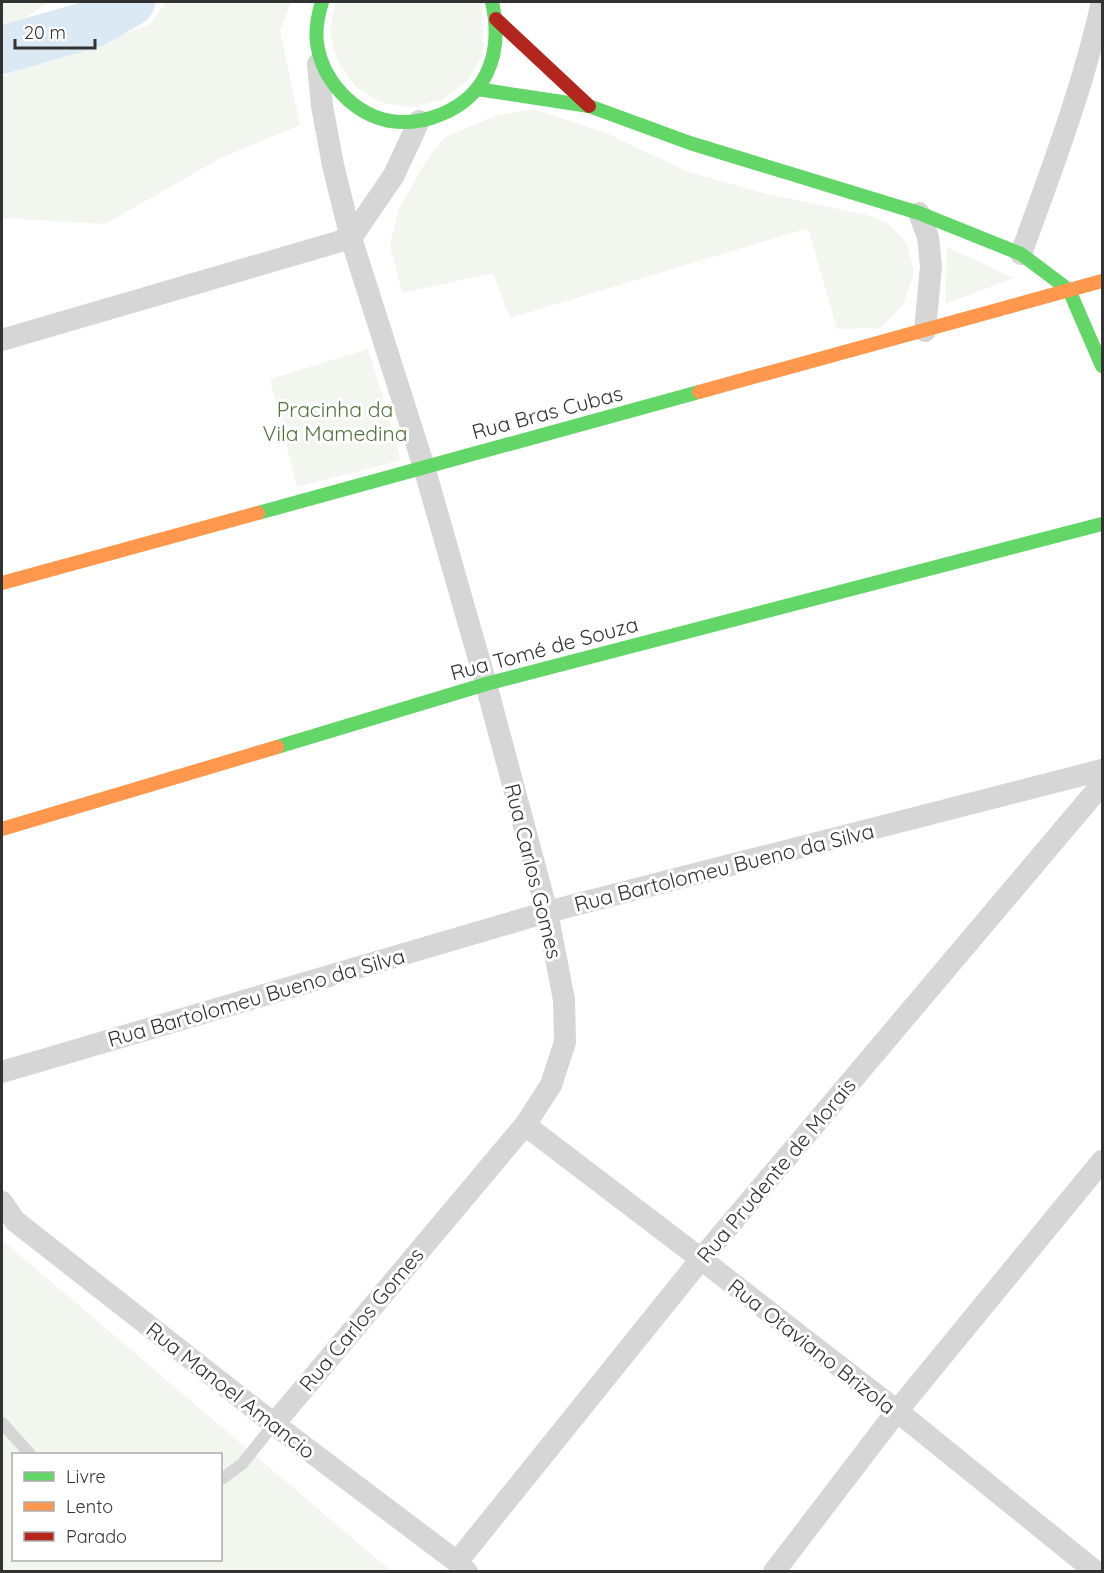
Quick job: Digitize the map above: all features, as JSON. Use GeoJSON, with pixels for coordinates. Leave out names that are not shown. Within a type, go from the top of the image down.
{"type":"FeatureCollection","features":[{"type":"Feature","properties":{"kind":"street"},"geometry":{"type":"LineString","coordinates":[[322,2],[317,21],[317,44],[325,71],[341,94],[364,112],[390,121],[419,121],[441,115],[462,103],[477,89],[490,66],[496,42],[496,19],[492,2]]}},
{"type":"Feature","properties":{"kind":"street"},"geometry":{"type":"LineString","coordinates":[[1020,254],[1098,38],[1102,2]]}},
{"type":"Feature","properties":{"kind":"street"},"geometry":{"type":"LineString","coordinates":[[496,19],[589,106]]}},
{"type":"Feature","properties":{"kind":"street","name":"Rua Carlos Gomes"},"geometry":{"type":"LineString","coordinates":[[274,1424],[525,1125],[551,1085],[565,1042],[564,1000],[547,912],[486,684],[424,467],[351,238],[333,165],[322,106],[317,44]]}},
{"type":"Feature","properties":{"kind":"street"},"geometry":{"type":"LineString","coordinates":[[477,89],[589,106],[690,143],[919,213],[1020,254],[1069,290],[1102,366]]}},
{"type":"Feature","properties":{"kind":"street"},"geometry":{"type":"LineString","coordinates":[[2,340],[351,238],[393,175],[419,121]]}},
{"type":"Feature","properties":{"kind":"street"},"geometry":{"type":"LineString","coordinates":[[919,213],[928,237],[931,266],[925,331]]}},
{"type":"Feature","properties":{"kind":"street","name":"Rua Bras Cubas"},"geometry":{"type":"LineString","coordinates":[[2,583],[1102,281]]}},
{"type":"Feature","properties":{"kind":"street","name":"Rua Tomé de Souza"},"geometry":{"type":"LineString","coordinates":[[2,829],[486,684],[1102,524]]}},
{"type":"Feature","properties":{"kind":"street","name":"Rua Bartolomeu Bueno da Silva"},"geometry":{"type":"LineString","coordinates":[[2,1072],[547,912],[1102,770]]}},
{"type":"Feature","properties":{"kind":"street","name":"Rua Prudente de Morais"},"geometry":{"type":"LineString","coordinates":[[462,1567],[701,1259],[1102,784]]}},
{"type":"Feature","properties":{"kind":"street","name":"Rua Otaviano Brizola"},"geometry":{"type":"LineString","coordinates":[[525,1125],[897,1411],[1096,1572]]}},
{"type":"Feature","properties":{"kind":"street"},"geometry":{"type":"LineString","coordinates":[[774,1572],[897,1411],[1102,1161]]}},
{"type":"Feature","properties":{"kind":"street","name":"Rua Manoel Amancio"},"geometry":{"type":"LineString","coordinates":[[2,1202],[15,1221],[274,1424],[462,1567]]}},
{"type":"Feature","properties":{"kind":"lane"},"geometry":{"type":"LineString","coordinates":[[2,1423],[28,1453]]}},
{"type":"Feature","properties":{"kind":"lane"},"geometry":{"type":"LineString","coordinates":[[222,1479],[242,1464],[274,1424]]}},
{"type":"Feature","properties":{"kind":"green space"},"geometry":{"type":"Polygon","coordinates":[[[2,2],[49,2],[2,33],[2,2]]]}},
{"type":"Feature","properties":{"kind":"green space"},"geometry":{"type":"Polygon","coordinates":[[[166,2],[291,2],[280,31],[300,125],[221,158],[105,224],[2,218],[2,76],[149,25],[166,2]]]}},
{"type":"Feature","properties":{"kind":"green space"},"geometry":{"type":"Polygon","coordinates":[[[335,2],[482,2],[483,55],[467,81],[442,100],[412,107],[382,103],[356,87],[338,62],[330,32],[335,2]]]}},
{"type":"Feature","properties":{"kind":"green space"},"geometry":{"type":"Polygon","coordinates":[[[537,110],[608,134],[688,172],[767,194],[867,215],[888,223],[906,242],[914,271],[904,303],[881,328],[837,329],[808,228],[510,318],[493,273],[402,293],[390,245],[399,209],[425,163],[445,137],[495,116],[537,110]]]}},
{"type":"Feature","properties":{"kind":"green space"},"geometry":{"type":"Polygon","coordinates":[[[947,247],[1014,278],[945,304],[947,247]]]}},
{"type":"Feature","properties":{"kind":"green space","name":"Pracinha da Vila Mamedina"},"geometry":{"type":"Polygon","coordinates":[[[368,349],[401,460],[297,487],[270,379],[368,349]]]}},
{"type":"Feature","properties":{"kind":"green space"},"geometry":{"type":"Polygon","coordinates":[[[2,1240],[391,1571],[2,1571],[2,1240]]]}},
{"type":"Feature","properties":{"kind":"waterway"},"geometry":{"type":"LineString","coordinates":[[2,50],[92,24],[131,2]]}},
{"type":"Feature","properties":{"kind":"traffic: fast"},"geometry":{"type":"LineString","coordinates":[[322,2],[317,22],[317,43],[325,70],[333,82],[352,103],[364,111],[390,121],[406,122],[431,118],[450,110],[478,88],[487,74],[495,40],[492,2]]}},
{"type":"Feature","properties":{"kind":"traffic: fast"},"geometry":{"type":"LineString","coordinates":[[477,89],[589,106],[690,143],[919,213],[1021,254],[1069,290],[1102,366]]}},
{"type":"Feature","properties":{"kind":"traffic: fast"},"geometry":{"type":"LineString","coordinates":[[258,513],[699,392]]}},
{"type":"Feature","properties":{"kind":"traffic: fast"},"geometry":{"type":"LineString","coordinates":[[277,747],[486,684],[1102,524]]}},
{"type":"Feature","properties":{"kind":"traffic: slow"},"geometry":{"type":"LineString","coordinates":[[699,392],[1102,281]]}},
{"type":"Feature","properties":{"kind":"traffic: slow"},"geometry":{"type":"LineString","coordinates":[[2,583],[258,513]]}},
{"type":"Feature","properties":{"kind":"traffic: slow"},"geometry":{"type":"LineString","coordinates":[[2,829],[277,747]]}},
{"type":"Feature","properties":{"kind":"traffic: jam"},"geometry":{"type":"LineString","coordinates":[[496,19],[589,106]]}}]}
